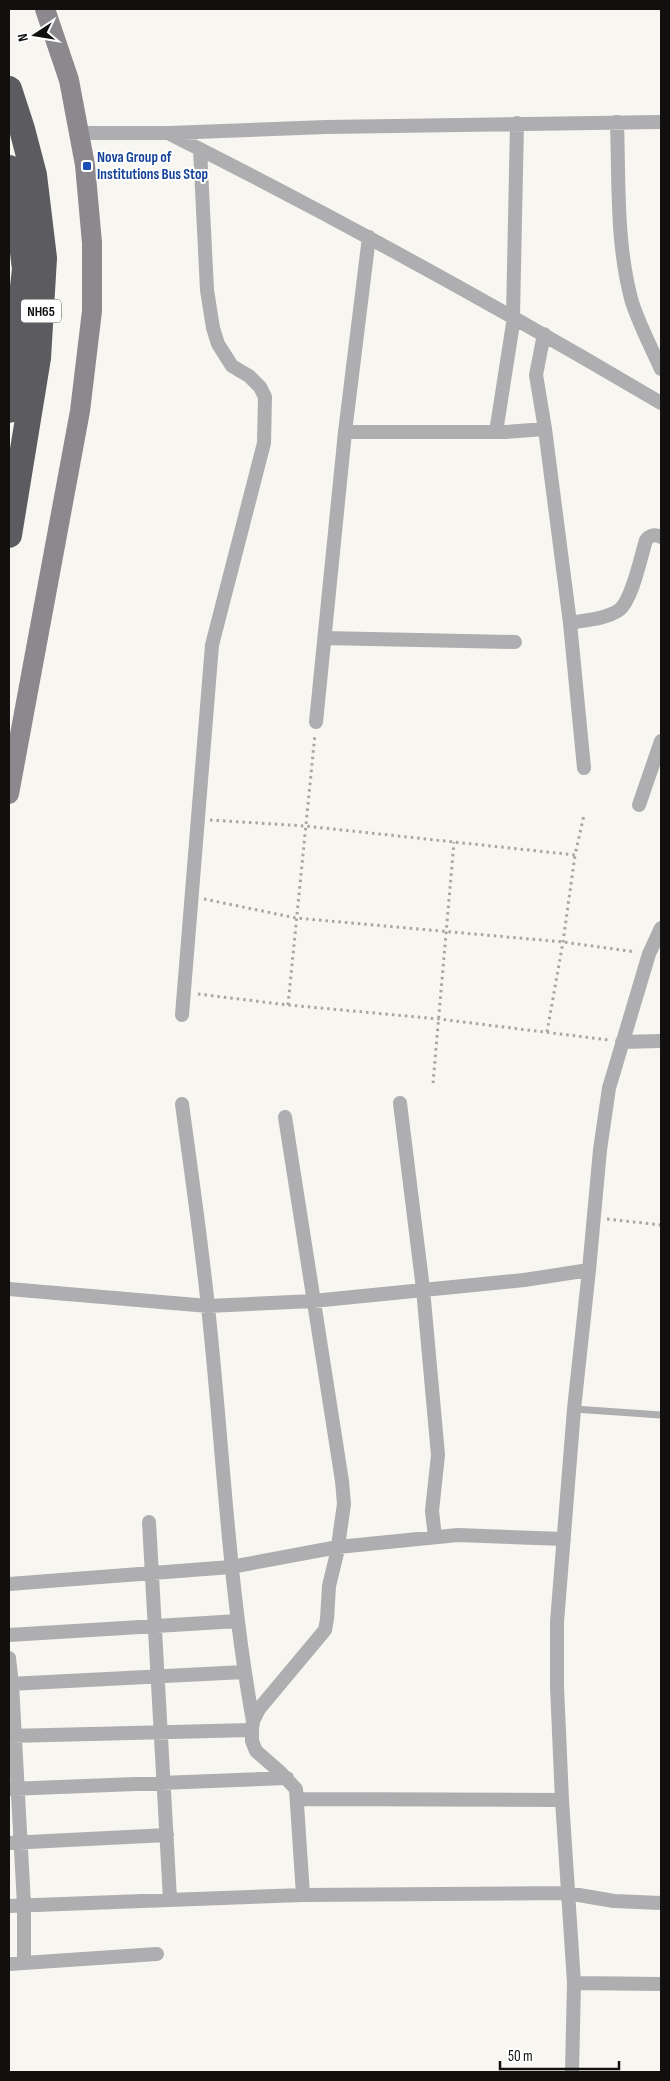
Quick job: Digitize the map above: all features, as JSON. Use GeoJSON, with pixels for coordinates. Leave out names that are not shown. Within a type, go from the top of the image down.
{"type":"FeatureCollection","features":[{"type":"Feature","properties":{"kind":"highway","name":"NH65"},"geometry":{"type":"LineString","coordinates":[[9,89],[34,175],[44,258],[38,358],[9,535]]}},
{"type":"Feature","properties":{"kind":"highway","name":"NH65"},"geometry":{"type":"LineString","coordinates":[[9,168],[14,186],[25,269],[9,410]]}},
{"type":"Feature","properties":{"kind":"street"},"geometry":{"type":"LineString","coordinates":[[9,794],[80,411],[92,311],[92,243],[85,164],[69,80],[46,9]]}},
{"type":"Feature","properties":{"kind":"street"},"geometry":{"type":"LineString","coordinates":[[617,122],[621,230],[627,278],[633,303],[661,369]]}},
{"type":"Feature","properties":{"kind":"street"},"geometry":{"type":"LineString","coordinates":[[78,133],[169,133],[517,123],[661,122]]}},
{"type":"Feature","properties":{"kind":"street"},"geometry":{"type":"LineString","coordinates":[[496,432],[514,316],[517,123]]}},
{"type":"Feature","properties":{"kind":"street"},"geometry":{"type":"LineString","coordinates":[[169,133],[277,187],[514,316],[661,403]]}},
{"type":"Feature","properties":{"kind":"street"},"geometry":{"type":"LineString","coordinates":[[182,1015],[212,645],[264,444],[265,415],[265,397],[260,387],[250,376],[232,366],[218,344],[213,328],[207,290],[200,149]]}},
{"type":"Feature","properties":{"kind":"street"},"geometry":{"type":"LineString","coordinates":[[316,722],[345,432],[369,237]]}},
{"type":"Feature","properties":{"kind":"street"},"geometry":{"type":"LineString","coordinates":[[544,334],[536,370],[570,623],[584,768]]}},
{"type":"Feature","properties":{"kind":"street"},"geometry":{"type":"LineString","coordinates":[[661,344],[661,373]]}},
{"type":"Feature","properties":{"kind":"street"},"geometry":{"type":"LineString","coordinates":[[345,432],[496,432],[545,429]]}},
{"type":"Feature","properties":{"kind":"street"},"geometry":{"type":"LineString","coordinates":[[570,623],[610,615],[621,609],[629,595],[646,540],[654,535],[661,537]]}},
{"type":"Feature","properties":{"kind":"street"},"geometry":{"type":"LineString","coordinates":[[325,638],[515,642]]}},
{"type":"Feature","properties":{"kind":"street"},"geometry":{"type":"LineString","coordinates":[[639,806],[661,741]]}},
{"type":"Feature","properties":{"kind":"street"},"geometry":{"type":"LineString","coordinates":[[572,2072],[574,1982],[562,1800],[557,1687],[557,1622],[574,1409],[590,1270],[600,1150],[609,1088],[649,954],[661,928]]}},
{"type":"Feature","properties":{"kind":"street"},"geometry":{"type":"LineString","coordinates":[[622,1042],[661,1041]]}},
{"type":"Feature","properties":{"kind":"street"},"geometry":{"type":"LineString","coordinates":[[400,1103],[423,1289],[438,1456],[432,1511],[434,1538]]}},
{"type":"Feature","properties":{"kind":"street"},"geometry":{"type":"LineString","coordinates":[[182,1104],[208,1306],[231,1567],[252,1725],[252,1741],[256,1751],[287,1778],[296,1789],[303,1895]]}},
{"type":"Feature","properties":{"kind":"street"},"geometry":{"type":"LineString","coordinates":[[252,1725],[259,1709],[325,1630],[329,1586],[338,1547],[344,1504],[285,1118]]}},
{"type":"Feature","properties":{"kind":"street"},"geometry":{"type":"LineString","coordinates":[[9,1289],[208,1306],[313,1302],[423,1289],[524,1280],[590,1270]]}},
{"type":"Feature","properties":{"kind":"street"},"geometry":{"type":"LineString","coordinates":[[148,1522],[170,1899]]}},
{"type":"Feature","properties":{"kind":"street"},"geometry":{"type":"LineString","coordinates":[[9,1584],[231,1567],[338,1547],[458,1535],[564,1539]]}},
{"type":"Feature","properties":{"kind":"street"},"geometry":{"type":"LineString","coordinates":[[9,1635],[238,1620]]}},
{"type":"Feature","properties":{"kind":"street"},"geometry":{"type":"LineString","coordinates":[[9,1658],[14,1843],[24,1905],[24,1964]]}},
{"type":"Feature","properties":{"kind":"street"},"geometry":{"type":"LineString","coordinates":[[10,1684],[244,1672]]}},
{"type":"Feature","properties":{"kind":"street"},"geometry":{"type":"LineString","coordinates":[[12,1736],[161,1733],[252,1725]]}},
{"type":"Feature","properties":{"kind":"street"},"geometry":{"type":"LineString","coordinates":[[13,1789],[287,1778]]}},
{"type":"Feature","properties":{"kind":"street"},"geometry":{"type":"LineString","coordinates":[[297,1799],[562,1800]]}},
{"type":"Feature","properties":{"kind":"street"},"geometry":{"type":"LineString","coordinates":[[14,1843],[167,1835]]}},
{"type":"Feature","properties":{"kind":"street"},"geometry":{"type":"LineString","coordinates":[[9,1906],[303,1895],[568,1893],[614,1901],[661,1903]]}},
{"type":"Feature","properties":{"kind":"street"},"geometry":{"type":"LineString","coordinates":[[9,1964],[157,1954]]}},
{"type":"Feature","properties":{"kind":"street"},"geometry":{"type":"LineString","coordinates":[[574,1982],[661,1984]]}},
{"type":"Feature","properties":{"kind":"lane"},"geometry":{"type":"LineString","coordinates":[[574,1409],[661,1415]]}},
{"type":"Feature","properties":{"kind":"path"},"geometry":{"type":"LineString","coordinates":[[288,1004],[316,722]]}},
{"type":"Feature","properties":{"kind":"path"},"geometry":{"type":"LineString","coordinates":[[547,1032],[563,942],[575,855],[584,815]]}},
{"type":"Feature","properties":{"kind":"path"},"geometry":{"type":"LineString","coordinates":[[197,820],[305,826],[575,855]]}},
{"type":"Feature","properties":{"kind":"path"},"geometry":{"type":"LineString","coordinates":[[433,1083],[454,842]]}},
{"type":"Feature","properties":{"kind":"path"},"geometry":{"type":"LineString","coordinates":[[191,896],[296,918],[563,942],[649,954]]}},
{"type":"Feature","properties":{"kind":"path"},"geometry":{"type":"LineString","coordinates":[[183,992],[439,1019],[622,1042]]}},
{"type":"Feature","properties":{"kind":"path"},"geometry":{"type":"LineString","coordinates":[[594,1218],[661,1225]]}},
{"type":"Feature","properties":{"kind":"place","name":"Nova Group of Institutions Bus Stop"},"geometry":{"type":"Point","coordinates":[87,166]}}]}
